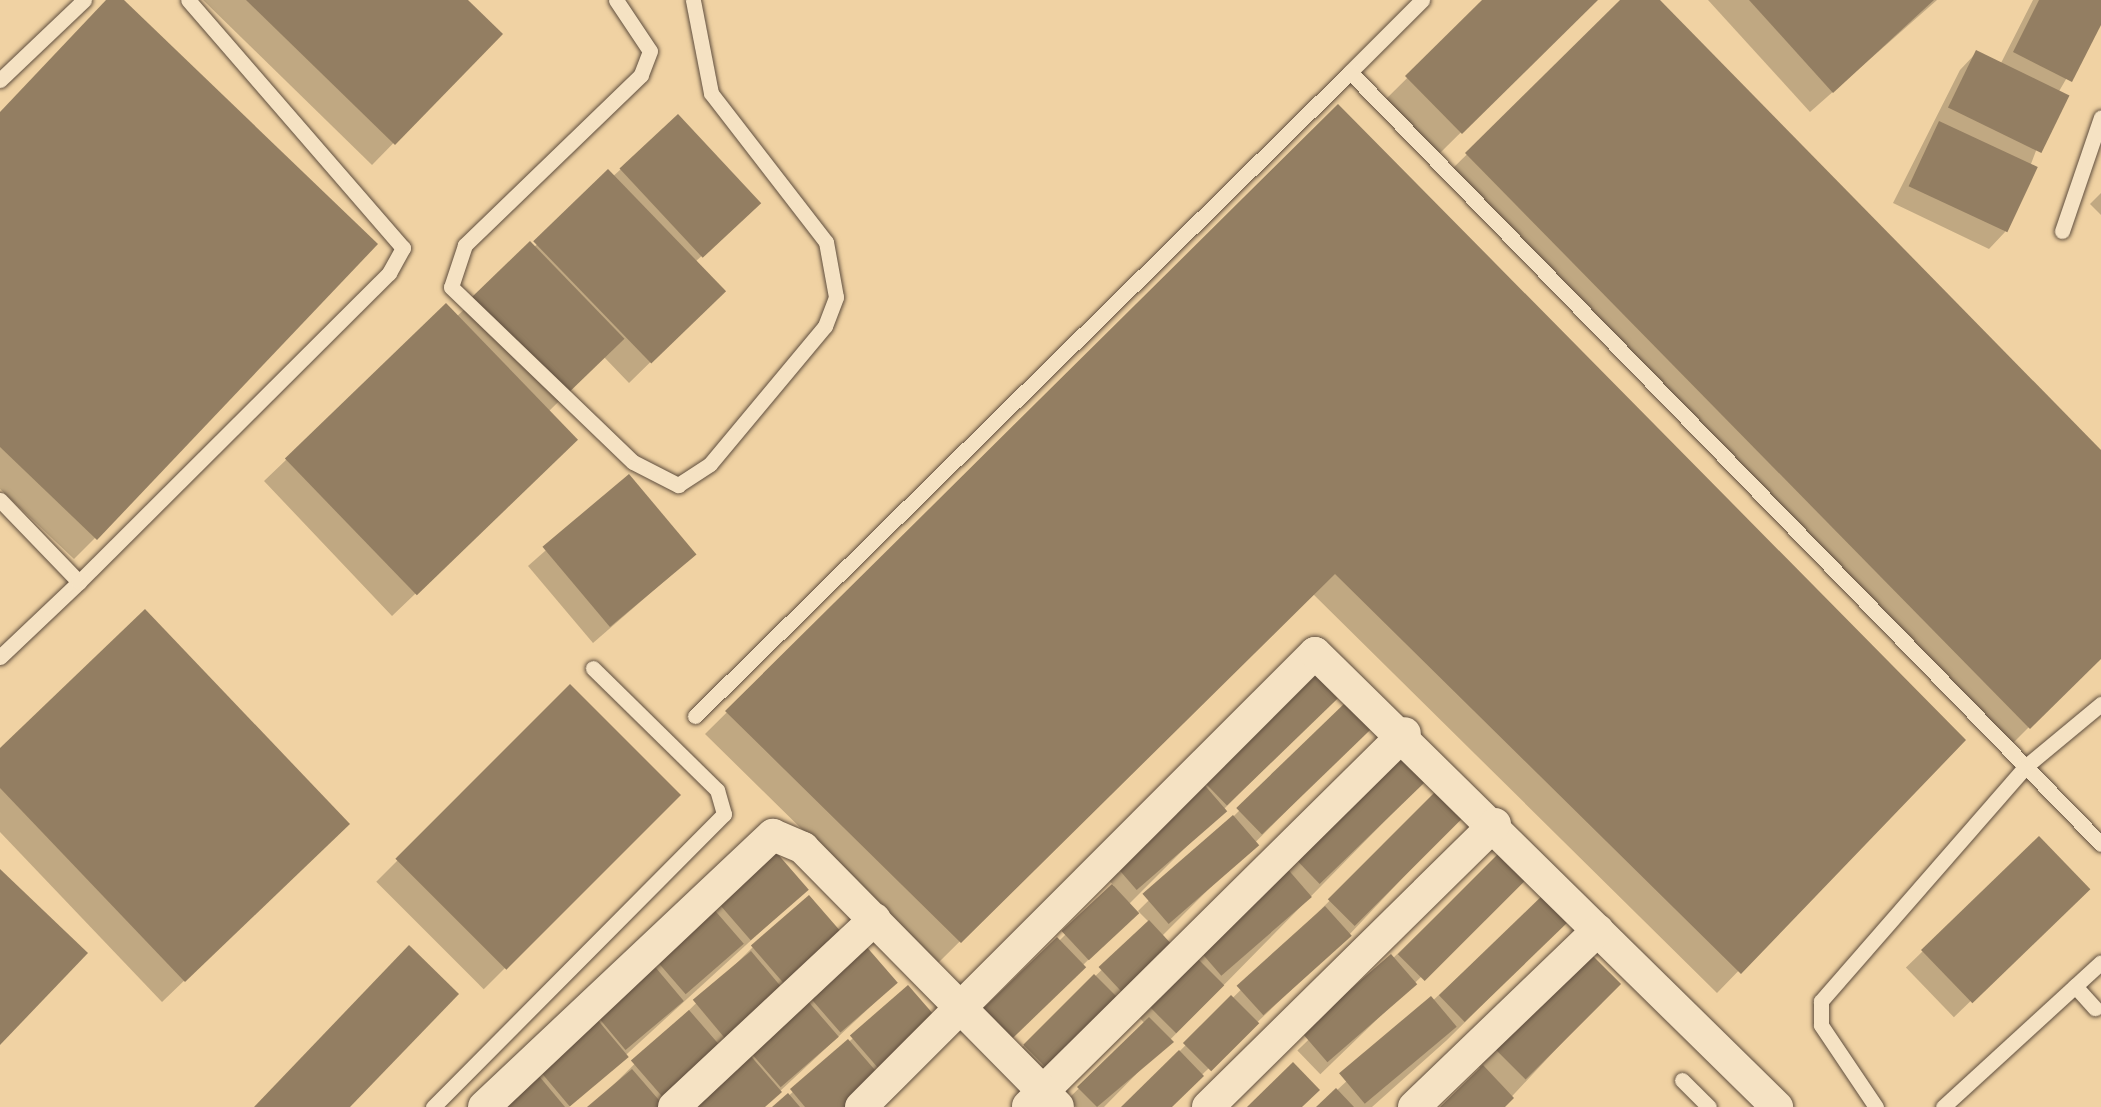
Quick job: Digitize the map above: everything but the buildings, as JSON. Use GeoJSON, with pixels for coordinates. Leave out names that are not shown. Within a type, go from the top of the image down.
{"type":"FeatureCollection","features":[{"type":"Feature","properties":{"kind":"street"},"geometry":{"type":"LineString","coordinates":[[860,1107],[961,1011],[1306,656],[1328,658],[1777,1107]]}},
{"type":"Feature","properties":{"kind":"street"},"geometry":{"type":"LineString","coordinates":[[484,1107],[757,842],[788,838],[875,918],[1042,1102],[1405,733]]}},
{"type":"Feature","properties":{"kind":"street"},"geometry":{"type":"LineString","coordinates":[[1208,1107],[1495,824]]}},
{"type":"Feature","properties":{"kind":"street"},"geometry":{"type":"LineString","coordinates":[[674,1107],[875,918]]}},
{"type":"Feature","properties":{"kind":"street"},"geometry":{"type":"LineString","coordinates":[[1414,1107],[1598,930]]}},
{"type":"Feature","properties":{"kind":"lane"},"geometry":{"type":"LineString","coordinates":[[0,80],[84,0]]}},
{"type":"Feature","properties":{"kind":"lane"},"geometry":{"type":"LineString","coordinates":[[0,657],[389,273],[402,248],[188,0]]}},
{"type":"Feature","properties":{"kind":"lane"},"geometry":{"type":"LineString","coordinates":[[616,0],[650,50],[641,75],[465,245],[452,287],[633,462],[678,484],[710,464],[826,326],[836,297],[826,242],[711,93],[693,0]]}},
{"type":"Feature","properties":{"kind":"lane"},"geometry":{"type":"LineString","coordinates":[[695,716],[1422,0]]}},
{"type":"Feature","properties":{"kind":"lane"},"geometry":{"type":"LineString","coordinates":[[1350,72],[2101,844]]}},
{"type":"Feature","properties":{"kind":"lane"},"geometry":{"type":"LineString","coordinates":[[2062,231],[2101,118]]}},
{"type":"Feature","properties":{"kind":"lane"},"geometry":{"type":"LineString","coordinates":[[0,500],[79,582]]}},
{"type":"Feature","properties":{"kind":"lane"},"geometry":{"type":"LineString","coordinates":[[433,1107],[724,814],[718,790],[593,668]]}},
{"type":"Feature","properties":{"kind":"lane"},"geometry":{"type":"LineString","coordinates":[[1876,1107],[1821,1024],[1822,1002],[2025,766],[2101,704]]}},
{"type":"Feature","properties":{"kind":"lane"},"geometry":{"type":"LineString","coordinates":[[1943,1107],[2101,962]]}},
{"type":"Feature","properties":{"kind":"lane"},"geometry":{"type":"LineString","coordinates":[[2075,986],[2095,1008]]}},
{"type":"Feature","properties":{"kind":"lane"},"geometry":{"type":"LineString","coordinates":[[1682,1080],[1709,1107]]}}]}
